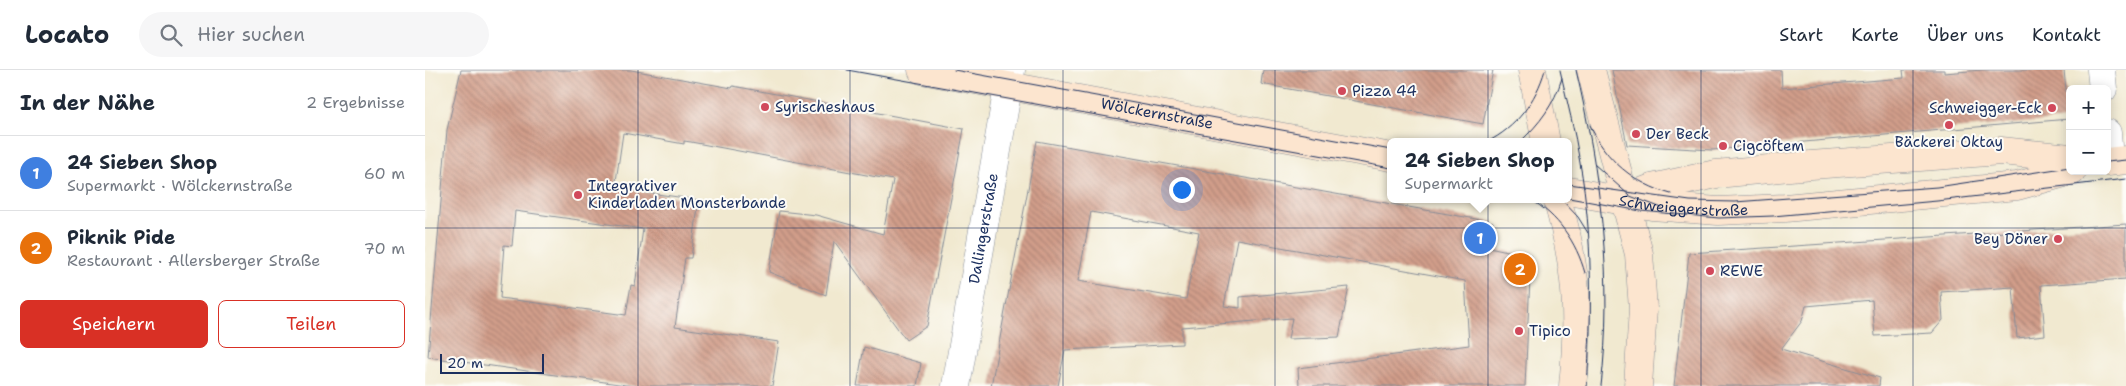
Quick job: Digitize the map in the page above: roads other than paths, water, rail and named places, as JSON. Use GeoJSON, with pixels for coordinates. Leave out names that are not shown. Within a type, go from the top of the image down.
{"type":"FeatureCollection","features":[{"type":"Feature","properties":{"kind":"main road","name":"Wölckernstraße"},"geometry":{"type":"LineString","coordinates":[[922,70],[1010,78],[1387,156]]}},
{"type":"Feature","properties":{"kind":"main road"},"geometry":{"type":"LineString","coordinates":[[1532,70],[1545,138]]}},
{"type":"Feature","properties":{"kind":"main road"},"geometry":{"type":"LineString","coordinates":[[1591,70],[1639,254],[1643,288],[1638,386]]}},
{"type":"Feature","properties":{"kind":"main road","name":"Schweiggerstraße"},"geometry":{"type":"LineString","coordinates":[[1624,200],[1652,188],[1716,174],[1784,167],[2001,151],[2066,158]]}},
{"type":"Feature","properties":{"kind":"main road","name":"Schweiggerstraße"},"geometry":{"type":"LineString","coordinates":[[1624,200],[1678,209],[1718,211],[1785,208],[2017,186],[2066,173]]}},
{"type":"Feature","properties":{"kind":"main road"},"geometry":{"type":"LineString","coordinates":[[1572,191],[1624,200]]}},
{"type":"Feature","properties":{"kind":"main road"},"geometry":{"type":"LineString","coordinates":[[1558,203],[1571,245],[1578,317],[1573,386]]}},
{"type":"Feature","properties":{"kind":"street"},"geometry":{"type":"LineString","coordinates":[[2101,70],[2103,85]]}},
{"type":"Feature","properties":{"kind":"street","name":"Dallingerstraße"},"geometry":{"type":"LineString","coordinates":[[956,386],[1010,78]]}},
{"type":"Feature","properties":{"kind":"tram line"},"geometry":{"type":"LineString","coordinates":[[847,70],[1387,167]]}},
{"type":"Feature","properties":{"kind":"tram line"},"geometry":{"type":"LineString","coordinates":[[954,70],[1387,149]]}},
{"type":"Feature","properties":{"kind":"tram line"},"geometry":{"type":"LineString","coordinates":[[1494,138],[1516,121],[1530,103],[1545,70]]}},
{"type":"Feature","properties":{"kind":"tram line"},"geometry":{"type":"LineString","coordinates":[[1560,70],[1578,151],[1587,218],[1590,274],[1587,386]]}},
{"type":"Feature","properties":{"kind":"tram line"},"geometry":{"type":"LineString","coordinates":[[1576,70],[1592,148],[1602,227],[1606,307],[1601,386]]}},
{"type":"Feature","properties":{"kind":"tram line"},"geometry":{"type":"LineString","coordinates":[[1524,138],[1545,113],[1555,97],[1562,78]]}},
{"type":"Feature","properties":{"kind":"tram line"},"geometry":{"type":"LineString","coordinates":[[1590,125],[1604,149],[1623,169],[1645,184],[1671,194]]}},
{"type":"Feature","properties":{"kind":"tram line"},"geometry":{"type":"LineString","coordinates":[[2111,162],[2126,160]]}},
{"type":"Feature","properties":{"kind":"tram line"},"geometry":{"type":"LineString","coordinates":[[1594,164],[1630,196],[1662,208]]}},
{"type":"Feature","properties":{"kind":"tram line"},"geometry":{"type":"LineString","coordinates":[[1572,184],[1690,201],[1735,202],[1937,187],[2066,168]]}},
{"type":"Feature","properties":{"kind":"tram line"},"geometry":{"type":"LineString","coordinates":[[1572,199],[1641,211],[1719,218],[1773,216],[1937,201],[2126,179]]}},
{"type":"Feature","properties":{"kind":"tram line"},"geometry":{"type":"LineString","coordinates":[[1536,203],[1549,213],[1565,230],[1577,250],[1585,273]]}},
{"type":"Feature","properties":{"kind":"tram line"},"geometry":{"type":"LineString","coordinates":[[1565,203],[1578,217],[1588,233]]}},
{"type":"Feature","properties":{"kind":"place","name":"Pizza 44"},"geometry":{"type":"Point","coordinates":[1342,91]}},
{"type":"Feature","properties":{"kind":"place","name":"Syrischeshaus"},"geometry":{"type":"Point","coordinates":[765,107]}},
{"type":"Feature","properties":{"kind":"place","name":"Schweigger-Eck"},"geometry":{"type":"Point","coordinates":[2052,108]}},
{"type":"Feature","properties":{"kind":"place","name":"Bäckerei Oktay"},"geometry":{"type":"Point","coordinates":[1949,125]}},
{"type":"Feature","properties":{"kind":"place","name":"Der Beck"},"geometry":{"type":"Point","coordinates":[1636,134]}},
{"type":"Feature","properties":{"kind":"place","name":"Cigcöftem"},"geometry":{"type":"Point","coordinates":[1723,146]}},
{"type":"Feature","properties":{"kind":"place","name":"Integrativer Kinderladen Monsterbande"},"geometry":{"type":"Point","coordinates":[578,195]}},
{"type":"Feature","properties":{"kind":"place","name":"24 Sieben Shop"},"geometry":{"type":"Point","coordinates":[1480,238]}},
{"type":"Feature","properties":{"kind":"place","name":"Bey Döner"},"geometry":{"type":"Point","coordinates":[2058,239]}},
{"type":"Feature","properties":{"kind":"place","name":"Piknik Pide"},"geometry":{"type":"Point","coordinates":[1520,269]}},
{"type":"Feature","properties":{"kind":"place","name":"REWE"},"geometry":{"type":"Point","coordinates":[1710,271]}},
{"type":"Feature","properties":{"kind":"place","name":"Tipico"},"geometry":{"type":"Point","coordinates":[1519,331]}}]}
